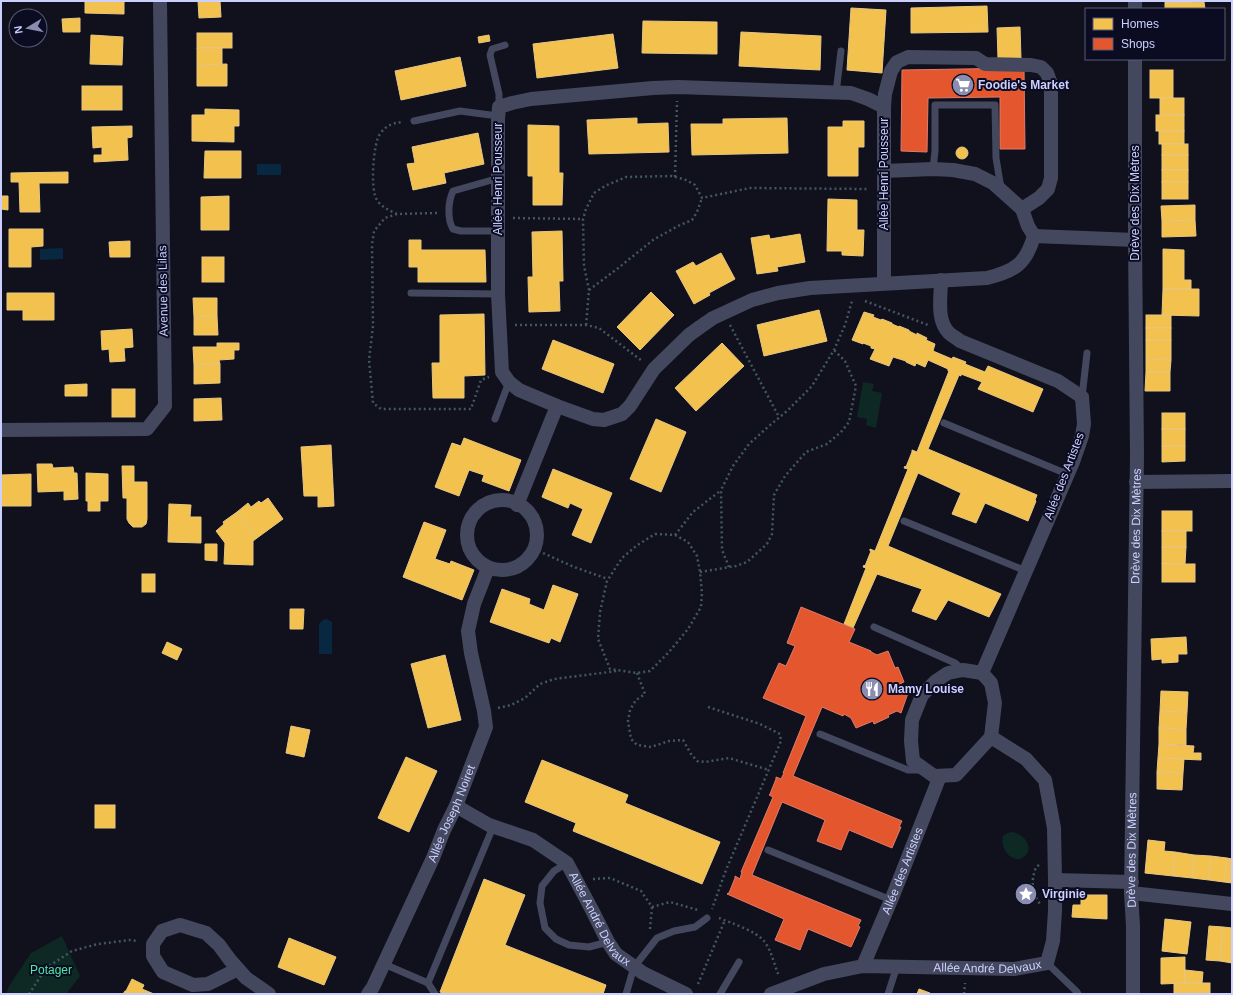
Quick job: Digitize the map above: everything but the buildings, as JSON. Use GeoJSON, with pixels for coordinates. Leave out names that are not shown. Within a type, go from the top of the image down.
{"type":"FeatureCollection","features":[{"type":"Feature","properties":{"kind":"street","name":"Avenue des Lilas"},"geometry":{"type":"LineString","coordinates":[[1,430],[147,429],[164,406],[160,1]]}},
{"type":"Feature","properties":{"kind":"street"},"geometry":{"type":"LineString","coordinates":[[884,107],[885,94],[891,71],[897,62],[908,57],[976,58],[985,64],[1031,65],[1040,68],[1047,73],[1051,84],[1051,178],[1048,189],[1022,209]]}},
{"type":"Feature","properties":{"kind":"street","name":"Drève des Dix Mètres"},"geometry":{"type":"LineString","coordinates":[[1133,994],[1133,926],[1131,887],[1137,405],[1135,60]]}},
{"type":"Feature","properties":{"kind":"street","name":"Allée Henri Pousseur"},"geometry":{"type":"LineString","coordinates":[[506,377],[498,294],[499,112],[512,103],[530,99],[678,87],[852,94],[868,99],[884,107],[884,284]]}},
{"type":"Feature","properties":{"kind":"street"},"geometry":{"type":"LineString","coordinates":[[884,171],[933,169],[953,170],[975,174],[993,183],[1022,209],[1028,226],[1034,236]]}},
{"type":"Feature","properties":{"kind":"street"},"geometry":{"type":"LineString","coordinates":[[1034,236],[1135,240]]}},
{"type":"Feature","properties":{"kind":"street"},"geometry":{"type":"LineString","coordinates":[[506,377],[519,390],[593,419],[604,420],[622,414],[630,406],[654,369],[689,335],[723,313],[752,300],[778,293],[810,288],[987,278],[1005,273],[1018,266],[1029,250],[1034,236]]}},
{"type":"Feature","properties":{"kind":"street"},"geometry":{"type":"LineString","coordinates":[[942,280],[942,319],[945,328],[950,334],[960,341],[1058,381],[1082,397]]}},
{"type":"Feature","properties":{"kind":"street","name":"Allée des Artistes"},"geometry":{"type":"LineString","coordinates":[[982,673],[1082,436],[1084,424],[1082,397]]}},
{"type":"Feature","properties":{"kind":"street"},"geometry":{"type":"LineString","coordinates":[[517,505],[557,406]]}},
{"type":"Feature","properties":{"kind":"street"},"geometry":{"type":"LineString","coordinates":[[1136,482],[1232,481]]}},
{"type":"Feature","properties":{"kind":"street"},"geometry":{"type":"LineString","coordinates":[[506,500],[517,505],[532,516],[537,532],[534,549],[523,563],[506,570],[488,568],[477,560],[469,548],[467,533],[470,520],[479,508],[492,501],[506,500]]}},
{"type":"Feature","properties":{"kind":"street","name":"Allée Joseph Noiret"},"geometry":{"type":"LineString","coordinates":[[368,994],[384,964],[456,806],[486,727],[468,631],[474,604],[488,568]]}},
{"type":"Feature","properties":{"kind":"street"},"geometry":{"type":"LineString","coordinates":[[963,670],[982,673],[991,683],[995,703],[991,737],[956,775],[934,776],[913,760],[910,741],[912,720],[922,695],[936,681],[948,673],[963,670]]}},
{"type":"Feature","properties":{"kind":"street"},"geometry":{"type":"LineString","coordinates":[[991,737],[1026,758],[1045,780],[1054,828],[1055,880],[1131,887],[1232,904]]}},
{"type":"Feature","properties":{"kind":"street","name":"Allée des Artistes"},"geometry":{"type":"LineString","coordinates":[[863,966],[940,776]]}},
{"type":"Feature","properties":{"kind":"street","name":"Allée André Delvaux"},"geometry":{"type":"LineString","coordinates":[[456,806],[493,826],[533,840],[567,864],[608,942],[616,954],[643,973],[691,991]]}},
{"type":"Feature","properties":{"kind":"street","name":"Allée André Delvaux"},"geometry":{"type":"LineString","coordinates":[[771,994],[790,991],[824,974],[863,966],[1014,969],[1047,964],[1053,941],[1055,880]]}},
{"type":"Feature","properties":{"kind":"street"},"geometry":{"type":"LineString","coordinates":[[238,969],[208,984],[193,985],[163,972],[153,956],[153,944],[162,931],[180,925],[206,932],[219,944],[230,960],[238,969],[246,978],[269,994]]}},
{"type":"Feature","properties":{"kind":"lane"},"geometry":{"type":"LineString","coordinates":[[414,121],[460,111],[499,112],[499,94],[490,55],[492,49],[505,45]]}},
{"type":"Feature","properties":{"kind":"lane"},"geometry":{"type":"LineString","coordinates":[[836,93],[841,51]]}},
{"type":"Feature","properties":{"kind":"lane"},"geometry":{"type":"LineString","coordinates":[[933,169],[935,150],[935,105],[995,105],[996,158],[1002,191]]}},
{"type":"Feature","properties":{"kind":"lane"},"geometry":{"type":"LineString","coordinates":[[498,225],[461,231],[453,229],[450,224],[449,213],[452,191],[499,178]]}},
{"type":"Feature","properties":{"kind":"lane"},"geometry":{"type":"LineString","coordinates":[[411,293],[498,294]]}},
{"type":"Feature","properties":{"kind":"lane"},"geometry":{"type":"LineString","coordinates":[[1082,397],[1086,353]]}},
{"type":"Feature","properties":{"kind":"lane"},"geometry":{"type":"LineString","coordinates":[[495,418],[506,377]]}},
{"type":"Feature","properties":{"kind":"lane"},"geometry":{"type":"LineString","coordinates":[[944,424],[1067,474]]}},
{"type":"Feature","properties":{"kind":"lane"},"geometry":{"type":"LineString","coordinates":[[904,521],[1026,571]]}},
{"type":"Feature","properties":{"kind":"lane"},"geometry":{"type":"LineString","coordinates":[[874,627],[955,663],[963,670]]}},
{"type":"Feature","properties":{"kind":"lane"},"geometry":{"type":"LineString","coordinates":[[820,734],[908,770],[925,770]]}},
{"type":"Feature","properties":{"kind":"lane"},"geometry":{"type":"LineString","coordinates":[[428,983],[493,826]]}},
{"type":"Feature","properties":{"kind":"lane"},"geometry":{"type":"LineString","coordinates":[[768,850],[891,900]]}},
{"type":"Feature","properties":{"kind":"lane"},"geometry":{"type":"LineString","coordinates":[[567,864],[554,871],[542,886],[540,903],[545,928],[556,939],[570,945],[589,947],[608,942]]}},
{"type":"Feature","properties":{"kind":"lane"},"geometry":{"type":"LineString","coordinates":[[626,994],[634,967],[657,938],[674,931],[695,927],[708,916]]}},
{"type":"Feature","properties":{"kind":"lane"},"geometry":{"type":"LineString","coordinates":[[720,994],[739,962]]}},
{"type":"Feature","properties":{"kind":"lane"},"geometry":{"type":"LineString","coordinates":[[384,964],[428,983],[435,994]]}},
{"type":"Feature","properties":{"kind":"lane"},"geometry":{"type":"LineString","coordinates":[[1047,964],[1078,994]]}},
{"type":"Feature","properties":{"kind":"lane"},"geometry":{"type":"LineString","coordinates":[[888,994],[897,966]]}},
{"type":"Feature","properties":{"kind":"path"},"geometry":{"type":"LineString","coordinates":[[675,177],[678,87]]}},
{"type":"Feature","properties":{"kind":"path"},"geometry":{"type":"LineString","coordinates":[[396,214],[384,208],[376,199],[372,183],[375,145],[379,134],[392,123],[414,121]]}},
{"type":"Feature","properties":{"kind":"path"},"geometry":{"type":"LineString","coordinates":[[586,324],[589,290],[584,266],[583,219],[594,193],[605,186],[626,177],[675,177],[686,180],[694,185],[702,198]]}},
{"type":"Feature","properties":{"kind":"path"},"geometry":{"type":"LineString","coordinates":[[702,198],[750,188],[884,189]]}},
{"type":"Feature","properties":{"kind":"path"},"geometry":{"type":"LineString","coordinates":[[589,290],[653,240],[692,220],[697,212],[702,198]]}},
{"type":"Feature","properties":{"kind":"path"},"geometry":{"type":"LineString","coordinates":[[449,213],[396,214],[385,218],[374,231],[372,245],[373,326],[369,360],[373,403],[381,409],[471,409],[481,380],[506,377]]}},
{"type":"Feature","properties":{"kind":"path"},"geometry":{"type":"LineString","coordinates":[[498,225],[583,219]]}},
{"type":"Feature","properties":{"kind":"path"},"geometry":{"type":"LineString","coordinates":[[675,534],[693,512],[721,490],[733,466],[749,444],[812,386],[834,350],[845,325],[853,296]]}},
{"type":"Feature","properties":{"kind":"path"},"geometry":{"type":"LineString","coordinates":[[861,299],[950,334]]}},
{"type":"Feature","properties":{"kind":"path"},"geometry":{"type":"LineString","coordinates":[[723,313],[779,417]]}},
{"type":"Feature","properties":{"kind":"path"},"geometry":{"type":"LineString","coordinates":[[500,325],[586,324],[599,328],[654,369]]}},
{"type":"Feature","properties":{"kind":"path"},"geometry":{"type":"LineString","coordinates":[[700,572],[747,562],[767,544],[772,534],[774,495],[785,476],[806,452],[826,444],[841,432],[849,422],[856,386],[845,361],[834,350]]}},
{"type":"Feature","properties":{"kind":"path"},"geometry":{"type":"LineString","coordinates":[[721,490],[722,550],[729,567]]}},
{"type":"Feature","properties":{"kind":"path"},"geometry":{"type":"LineString","coordinates":[[655,534],[675,534],[688,542],[697,556],[700,572],[702,593],[701,607],[688,629],[669,652],[650,671],[637,673],[610,669],[598,639],[600,612],[607,581],[622,558],[636,546],[655,534]]}},
{"type":"Feature","properties":{"kind":"path"},"geometry":{"type":"LineString","coordinates":[[534,549],[574,567],[608,579]]}},
{"type":"Feature","properties":{"kind":"path"},"geometry":{"type":"LineString","coordinates":[[484,711],[511,705],[525,698],[540,684],[554,679],[619,671]]}},
{"type":"Feature","properties":{"kind":"path"},"geometry":{"type":"LineString","coordinates":[[637,673],[645,694],[636,700],[630,710],[628,721],[631,738],[637,746],[651,747],[669,741],[684,740],[690,754],[697,760],[705,762],[729,758],[769,770]]}},
{"type":"Feature","properties":{"kind":"path"},"geometry":{"type":"LineString","coordinates":[[708,707],[760,724],[780,734],[781,741],[708,916]]}},
{"type":"Feature","properties":{"kind":"path"},"geometry":{"type":"LineString","coordinates":[[691,991],[725,920]]}},
{"type":"Feature","properties":{"kind":"path"},"geometry":{"type":"LineString","coordinates":[[29,994],[46,968],[72,951],[98,944],[130,940],[153,944]]}},
{"type":"Feature","properties":{"kind":"green space"},"geometry":{"type":"Polygon","coordinates":[[[863,382],[874,384],[872,391],[882,393],[876,428],[866,425],[867,419],[857,417],[863,382]]]}},
{"type":"Feature","properties":{"kind":"green space"},"geometry":{"type":"Polygon","coordinates":[[[1013,832],[1022,836],[1028,844],[1028,852],[1020,859],[1016,859],[1009,855],[1004,848],[1002,840],[1003,836],[1007,833],[1013,832]]]}},
{"type":"Feature","properties":{"kind":"green space","name":"Potager"},"geometry":{"type":"Polygon","coordinates":[[[62,936],[80,976],[66,994],[6,994],[9,986],[31,953],[62,936]]]}},
{"type":"Feature","properties":{"kind":"water"},"geometry":{"type":"Polygon","coordinates":[[[257,164],[281,164],[281,175],[257,175],[257,164]]]}},
{"type":"Feature","properties":{"kind":"water"},"geometry":{"type":"Polygon","coordinates":[[[63,248],[63,259],[40,260],[40,249],[63,248]]]}},
{"type":"Feature","properties":{"kind":"water"},"geometry":{"type":"Polygon","coordinates":[[[326,619],[332,622],[332,654],[319,654],[319,624],[326,619]]]}},
{"type":"Feature","properties":{"kind":"place","name":"Foodie's Market"},"geometry":{"type":"Point","coordinates":[963,85]}},
{"type":"Feature","properties":{"kind":"place","name":"Mamy Louise"},"geometry":{"type":"Point","coordinates":[872,689]}},
{"type":"Feature","properties":{"kind":"place","name":"Virginie"},"geometry":{"type":"Point","coordinates":[1026,894]}}]}
